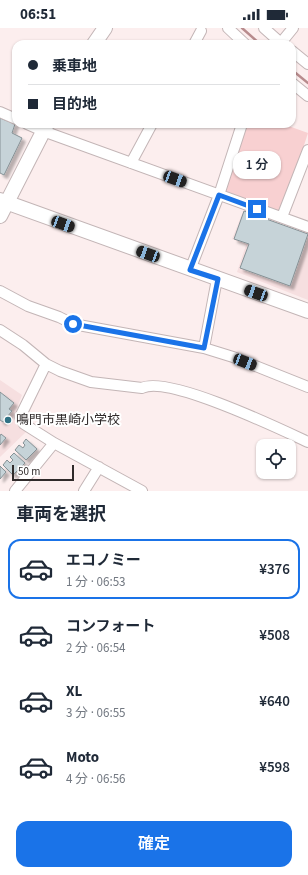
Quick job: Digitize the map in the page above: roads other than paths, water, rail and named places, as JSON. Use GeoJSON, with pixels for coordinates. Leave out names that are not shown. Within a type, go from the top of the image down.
{"type":"FeatureCollection","features":[{"type":"Feature","properties":{"kind":"street"},"geometry":{"type":"LineString","coordinates":[[97,40],[105,28]]}},
{"type":"Feature","properties":{"kind":"street"},"geometry":{"type":"LineString","coordinates":[[228,28],[241,40]]}},
{"type":"Feature","properties":{"kind":"street"},"geometry":{"type":"LineString","coordinates":[[264,28],[277,40]]}},
{"type":"Feature","properties":{"kind":"street"},"geometry":{"type":"LineString","coordinates":[[284,40],[293,28]]}},
{"type":"Feature","properties":{"kind":"street"},"geometry":{"type":"LineString","coordinates":[[196,40],[201,31]]}},
{"type":"Feature","properties":{"kind":"street"},"geometry":{"type":"LineString","coordinates":[[296,54],[308,64]]}},
{"type":"Feature","properties":{"kind":"street"},"geometry":{"type":"LineString","coordinates":[[296,86],[308,96]]}},
{"type":"Feature","properties":{"kind":"street"},"geometry":{"type":"LineString","coordinates":[[0,112],[12,117]]}},
{"type":"Feature","properties":{"kind":"street"},"geometry":{"type":"LineString","coordinates":[[0,216],[3,202],[44,128]]}},
{"type":"Feature","properties":{"kind":"street"},"geometry":{"type":"LineString","coordinates":[[47,128],[131,163],[308,227]]}},
{"type":"Feature","properties":{"kind":"street"},"geometry":{"type":"LineString","coordinates":[[131,163],[150,128]]}},
{"type":"Feature","properties":{"kind":"street"},"geometry":{"type":"LineString","coordinates":[[190,270],[219,195],[241,128]]}},
{"type":"Feature","properties":{"kind":"street"},"geometry":{"type":"LineString","coordinates":[[282,217],[308,150]]}},
{"type":"Feature","properties":{"kind":"street"},"geometry":{"type":"LineString","coordinates":[[3,202],[308,311]]}},
{"type":"Feature","properties":{"kind":"street"},"geometry":{"type":"LineString","coordinates":[[204,348],[218,279]]}},
{"type":"Feature","properties":{"kind":"street"},"geometry":{"type":"LineString","coordinates":[[0,291],[28,306],[59,317],[73,324],[204,348],[233,357],[308,387]]}},
{"type":"Feature","properties":{"kind":"street"},"geometry":{"type":"LineString","coordinates":[[0,330],[23,345],[46,364],[60,371],[91,382],[142,388],[147,385],[164,386],[196,395],[254,417],[308,442]]}},
{"type":"Feature","properties":{"kind":"street"},"geometry":{"type":"LineString","coordinates":[[46,364],[20,417],[24,424],[98,468],[142,491]]}},
{"type":"Feature","properties":{"kind":"street"},"geometry":{"type":"LineString","coordinates":[[15,491],[54,443]]}},
{"type":"Feature","properties":{"kind":"street"},"geometry":{"type":"LineString","coordinates":[[84,491],[98,468]]}},
{"type":"Feature","properties":{"kind":"waterway"},"geometry":{"type":"LineString","coordinates":[[242,28],[256,40]]}},
{"type":"Feature","properties":{"kind":"waterway"},"geometry":{"type":"LineString","coordinates":[[296,73],[308,83]]}},
{"type":"Feature","properties":{"kind":"place","name":"鳴門市黒崎小学校"},"geometry":{"type":"Point","coordinates":[8,420]}}]}
